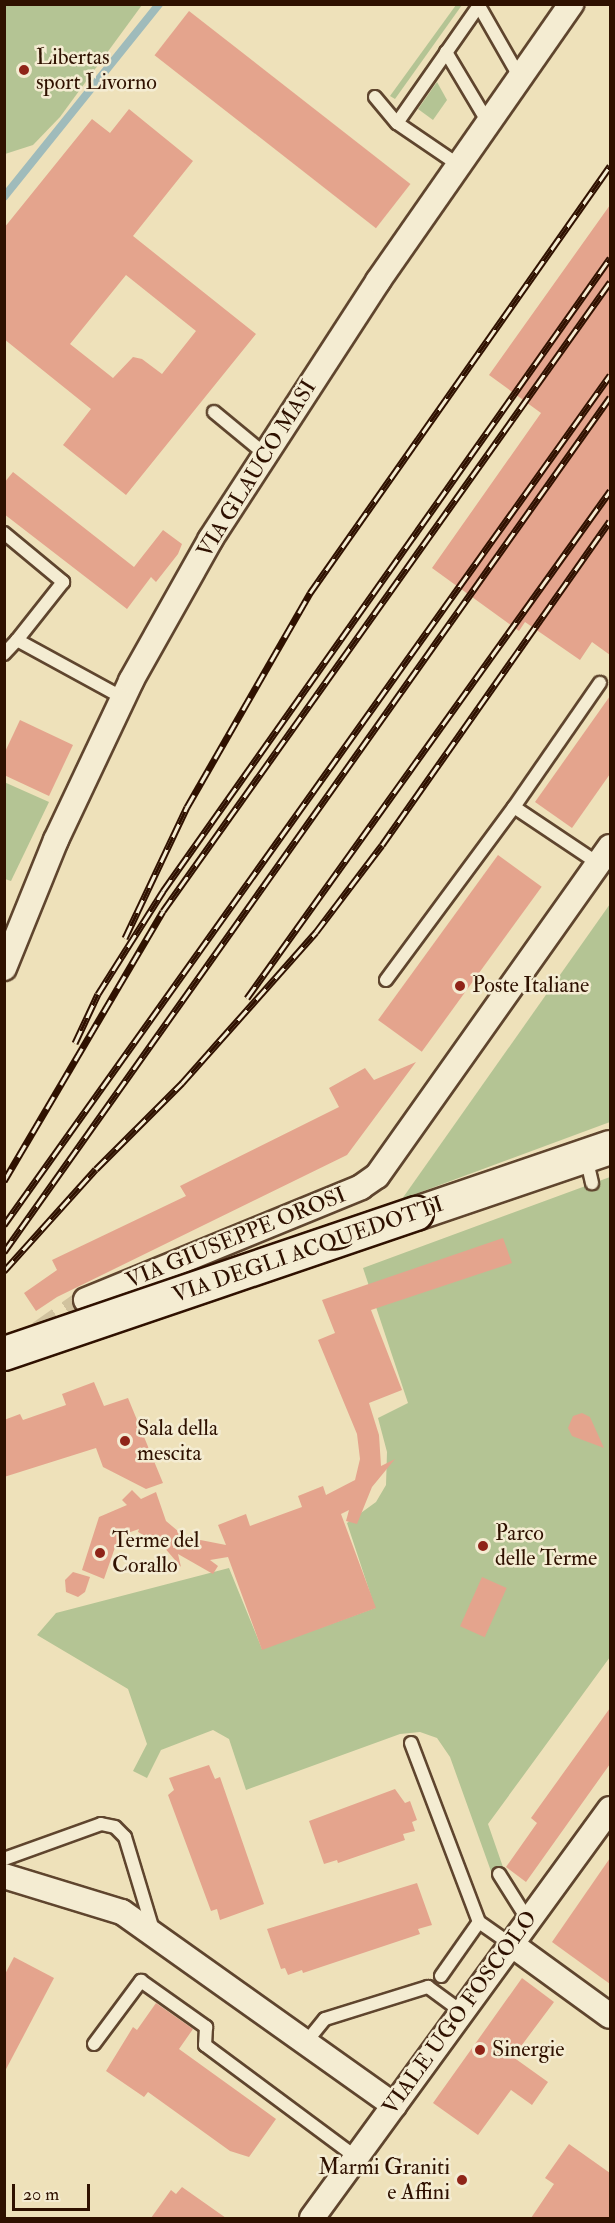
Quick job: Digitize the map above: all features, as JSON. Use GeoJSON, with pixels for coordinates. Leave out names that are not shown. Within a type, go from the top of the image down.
{"type":"FeatureCollection","features":[{"type":"Feature","properties":{"kind":"main road","name":"VIA DEGLI ACQUEDOTTI"},"geometry":{"type":"LineString","coordinates":[[4,1353],[416,1213],[596,1162]]}},
{"type":"Feature","properties":{"kind":"street","name":"VIA GLAUCO MASI"},"geometry":{"type":"LineString","coordinates":[[4,968],[56,840],[123,698],[210,540],[378,281],[460,166],[570,4]]}},
{"type":"Feature","properties":{"kind":"street","name":"VIA GIUSEPPE OROSI"},"geometry":{"type":"LineString","coordinates":[[86,1300],[361,1187],[382,1172],[605,856]]}},
{"type":"Feature","properties":{"kind":"street","name":"VIALE UGO FOSCOLO"},"geometry":{"type":"LineString","coordinates":[[312,2218],[610,1809]]}},
{"type":"Feature","properties":{"kind":"street"},"geometry":{"type":"LineString","coordinates":[[4,1876],[122,1912],[307,2041],[394,2105]]}},
{"type":"Feature","properties":{"kind":"street"},"geometry":{"type":"LineString","coordinates":[[511,1944],[610,2016]]}},
{"type":"Feature","properties":{"kind":"lane"},"geometry":{"type":"LineString","coordinates":[[397,123],[480,5],[520,78]]}},
{"type":"Feature","properties":{"kind":"lane"},"geometry":{"type":"LineString","coordinates":[[446,52],[489,124]]}},
{"type":"Feature","properties":{"kind":"lane"},"geometry":{"type":"LineString","coordinates":[[375,97],[397,123],[460,166]]}},
{"type":"Feature","properties":{"kind":"lane"},"geometry":{"type":"LineString","coordinates":[[214,412],[265,454]]}},
{"type":"Feature","properties":{"kind":"lane"},"geometry":{"type":"LineString","coordinates":[[4,534],[63,582],[4,654]]}},
{"type":"Feature","properties":{"kind":"lane"},"geometry":{"type":"LineString","coordinates":[[17,640],[123,698]]}},
{"type":"Feature","properties":{"kind":"lane"},"geometry":{"type":"LineString","coordinates":[[386,980],[514,807],[600,683]]}},
{"type":"Feature","properties":{"kind":"lane"},"geometry":{"type":"LineString","coordinates":[[514,807],[605,856]]}},
{"type":"Feature","properties":{"kind":"lane"},"geometry":{"type":"LineString","coordinates":[[411,1743],[479,1922],[511,1944]]}},
{"type":"Feature","properties":{"kind":"lane"},"geometry":{"type":"LineString","coordinates":[[4,1859],[100,1824],[115,1827],[125,1837],[153,1932]]}},
{"type":"Feature","properties":{"kind":"lane"},"geometry":{"type":"LineString","coordinates":[[499,1874],[528,1920]]}},
{"type":"Feature","properties":{"kind":"lane"},"geometry":{"type":"LineString","coordinates":[[441,1976],[479,1922]]}},
{"type":"Feature","properties":{"kind":"lane"},"geometry":{"type":"LineString","coordinates":[[94,2044],[141,1981],[206,2028],[205,2045],[356,2157]]}},
{"type":"Feature","properties":{"kind":"lane"},"geometry":{"type":"LineString","coordinates":[[307,2041],[325,2019],[428,1987],[462,2012]]}},
{"type":"Feature","properties":{"kind":"green space"},"geometry":{"type":"Polygon","coordinates":[[[4,5],[142,5],[60,117],[33,145],[5,154],[4,5]]]}},
{"type":"Feature","properties":{"kind":"green space"},"geometry":{"type":"Polygon","coordinates":[[[456,5],[462,5],[395,99],[390,96],[456,5]]]}},
{"type":"Feature","properties":{"kind":"green space"},"geometry":{"type":"Polygon","coordinates":[[[437,82],[447,100],[433,120],[418,109],[437,82]]]}},
{"type":"Feature","properties":{"kind":"green space"},"geometry":{"type":"Polygon","coordinates":[[[4,782],[49,802],[11,881],[5,879],[4,782]]]}},
{"type":"Feature","properties":{"kind":"green space"},"geometry":{"type":"Polygon","coordinates":[[[610,904],[610,1122],[402,1199],[610,904]]]}},
{"type":"Feature","properties":{"kind":"green space","name":"Parco delle Terme"},"geometry":{"type":"Polygon","coordinates":[[[610,1177],[610,1657],[488,1824],[504,1870],[492,1874],[450,1757],[437,1738],[420,1732],[400,1734],[246,1790],[229,1739],[213,1730],[161,1750],[147,1778],[133,1771],[147,1744],[128,1689],[37,1635],[56,1613],[229,1568],[262,1649],[375,1608],[347,1523],[376,1502],[386,1485],[387,1452],[378,1418],[408,1403],[363,1268],[610,1177]]]}},
{"type":"Feature","properties":{"kind":"building"},"geometry":{"type":"Polygon","coordinates":[[[189,11],[410,184],[376,228],[155,55],[189,11]]]}},
{"type":"Feature","properties":{"kind":"building"},"geometry":{"type":"Polygon","coordinates":[[[129,109],[193,161],[133,236],[256,334],[126,495],[63,445],[91,409],[4,339],[4,228],[92,119],[110,133],[129,109]],[[126,275],[70,344],[113,378],[133,357],[142,359],[162,374],[196,331],[126,275]]]}},
{"type":"Feature","properties":{"kind":"building"},"geometry":{"type":"Polygon","coordinates":[[[610,205],[610,655],[592,642],[580,660],[525,622],[519,631],[432,568],[541,413],[489,375],[610,205]]]}},
{"type":"Feature","properties":{"kind":"building"},"geometry":{"type":"Polygon","coordinates":[[[13,472],[134,567],[163,530],[182,544],[178,554],[156,582],[151,577],[127,609],[4,514],[4,483],[13,472]]]}},
{"type":"Feature","properties":{"kind":"building"},"geometry":{"type":"Polygon","coordinates":[[[610,696],[610,774],[572,828],[535,802],[610,696]]]}},
{"type":"Feature","properties":{"kind":"building"},"geometry":{"type":"Polygon","coordinates":[[[20,720],[73,745],[49,796],[4,775],[4,754],[20,720]]]}},
{"type":"Feature","properties":{"kind":"building"},"geometry":{"type":"Polygon","coordinates":[[[498,855],[542,887],[422,1052],[378,1020],[498,855]]]}},
{"type":"Feature","properties":{"kind":"building"},"geometry":{"type":"Polygon","coordinates":[[[416,1062],[347,1155],[57,1297],[36,1311],[24,1293],[57,1270],[52,1260],[186,1196],[180,1186],[339,1107],[329,1088],[365,1068],[374,1080],[416,1062]]]}},
{"type":"Feature","properties":{"kind":"building"},"geometry":{"type":"Polygon","coordinates":[[[503,1238],[512,1263],[371,1310],[402,1390],[369,1403],[379,1435],[381,1466],[395,1459],[372,1487],[357,1524],[346,1521],[349,1510],[341,1514],[376,1608],[262,1650],[228,1557],[210,1560],[218,1566],[213,1574],[178,1554],[181,1567],[163,1546],[138,1532],[139,1529],[119,1536],[104,1579],[82,1570],[99,1517],[127,1505],[122,1500],[132,1490],[141,1499],[156,1492],[166,1521],[185,1537],[226,1545],[218,1525],[246,1514],[250,1526],[302,1507],[298,1496],[323,1486],[326,1495],[355,1480],[360,1459],[357,1434],[318,1340],[335,1333],[322,1300],[503,1238]]]}},
{"type":"Feature","properties":{"kind":"building"},"geometry":{"type":"Polygon","coordinates":[[[94,1382],[104,1406],[128,1398],[163,1483],[146,1489],[103,1467],[96,1448],[4,1477],[4,1420],[20,1414],[23,1420],[66,1405],[62,1394],[94,1382]]]}},
{"type":"Feature","properties":{"kind":"building"},"geometry":{"type":"Polygon","coordinates":[[[582,1413],[590,1417],[604,1448],[572,1436],[568,1428],[573,1416],[582,1413]]]}},
{"type":"Feature","properties":{"kind":"building","name":"Terme del Corallo"},"geometry":{"type":"Polygon","coordinates":[[[73,1572],[90,1577],[85,1592],[78,1597],[66,1592],[65,1580],[73,1572]]]}},
{"type":"Feature","properties":{"kind":"building"},"geometry":{"type":"Polygon","coordinates":[[[482,1577],[507,1588],[485,1637],[460,1626],[482,1577]]]}},
{"type":"Feature","properties":{"kind":"building"},"geometry":{"type":"Polygon","coordinates":[[[610,1708],[610,1764],[526,1882],[506,1867],[537,1823],[531,1818],[610,1708]]]}},
{"type":"Feature","properties":{"kind":"building"},"geometry":{"type":"Polygon","coordinates":[[[209,1765],[215,1779],[220,1777],[264,1904],[220,1920],[217,1909],[211,1911],[168,1795],[174,1790],[169,1778],[209,1765]]]}},
{"type":"Feature","properties":{"kind":"building"},"geometry":{"type":"Polygon","coordinates":[[[395,1789],[405,1803],[410,1801],[417,1820],[412,1822],[415,1831],[403,1834],[405,1840],[338,1863],[337,1860],[324,1864],[309,1821],[395,1789]]]}},
{"type":"Feature","properties":{"kind":"building"},"geometry":{"type":"Polygon","coordinates":[[[610,1858],[610,1984],[552,1942],[610,1858]]]}},
{"type":"Feature","properties":{"kind":"building"},"geometry":{"type":"Polygon","coordinates":[[[417,1883],[432,1925],[418,1929],[420,1934],[303,1973],[302,1970],[288,1975],[285,1968],[281,1969],[267,1929],[417,1883]]]}},
{"type":"Feature","properties":{"kind":"building"},"geometry":{"type":"Polygon","coordinates":[[[14,1957],[54,1978],[4,2073],[4,1976],[14,1957]]]}},
{"type":"Feature","properties":{"kind":"building"},"geometry":{"type":"Polygon","coordinates":[[[522,1978],[554,2002],[513,2057],[548,2082],[532,2105],[511,2090],[478,2135],[433,2103],[522,1978]]]}},
{"type":"Feature","properties":{"kind":"building"},"geometry":{"type":"Polygon","coordinates":[[[156,2003],[193,2029],[179,2049],[276,2119],[249,2157],[230,2151],[148,2092],[144,2097],[106,2071],[133,2027],[137,2030],[156,2003]]]}},
{"type":"Feature","properties":{"kind":"building"},"geometry":{"type":"Polygon","coordinates":[[[569,2144],[610,2173],[610,2218],[531,2218],[554,2184],[545,2178],[569,2144]]]}},
{"type":"Feature","properties":{"kind":"building"},"geometry":{"type":"Polygon","coordinates":[[[182,2187],[226,2218],[151,2218],[171,2190],[176,2194],[182,2187]]]}},
{"type":"Feature","properties":{"kind":"waterway"},"geometry":{"type":"LineString","coordinates":[[4,197],[159,4]]}},
{"type":"Feature","properties":{"kind":"tunnel"},"geometry":{"type":"LineString","coordinates":[[39,1333],[86,1300]]}},
{"type":"Feature","properties":{"kind":"railway"},"geometry":{"type":"LineString","coordinates":[[125,938],[187,807],[310,593],[610,166]]}},
{"type":"Feature","properties":{"kind":"railway"},"geometry":{"type":"LineString","coordinates":[[75,1043],[98,994],[163,891],[610,258]]}},
{"type":"Feature","properties":{"kind":"railway"},"geometry":{"type":"LineString","coordinates":[[4,1181],[163,911],[610,282]]}},
{"type":"Feature","properties":{"kind":"railway"},"geometry":{"type":"LineString","coordinates":[[4,1225],[610,375]]}},
{"type":"Feature","properties":{"kind":"railway"},"geometry":{"type":"LineString","coordinates":[[4,1252],[610,397]]}},
{"type":"Feature","properties":{"kind":"railway"},"geometry":{"type":"LineString","coordinates":[[247,998],[610,491]]}},
{"type":"Feature","properties":{"kind":"railway"},"geometry":{"type":"LineString","coordinates":[[4,1271],[96,1169],[182,1083],[316,932],[382,845],[610,521]]}},
{"type":"Feature","properties":{"kind":"place","name":"Libertas sport Livorno"},"geometry":{"type":"Point","coordinates":[24,70]}},
{"type":"Feature","properties":{"kind":"place","name":"Poste Italiane"},"geometry":{"type":"Point","coordinates":[460,986]}},
{"type":"Feature","properties":{"kind":"place","name":"Sala della mescita"},"geometry":{"type":"Point","coordinates":[125,1441]}},
{"type":"Feature","properties":{"kind":"place","name":"Parco delle Terme"},"geometry":{"type":"Point","coordinates":[483,1546]}},
{"type":"Feature","properties":{"kind":"place","name":"Terme del Corallo"},"geometry":{"type":"Point","coordinates":[100,1553]}},
{"type":"Feature","properties":{"kind":"place","name":"Sinergie"},"geometry":{"type":"Point","coordinates":[480,2050]}},
{"type":"Feature","properties":{"kind":"place","name":"Marmi Graniti e Affini"},"geometry":{"type":"Point","coordinates":[462,2180]}}]}
